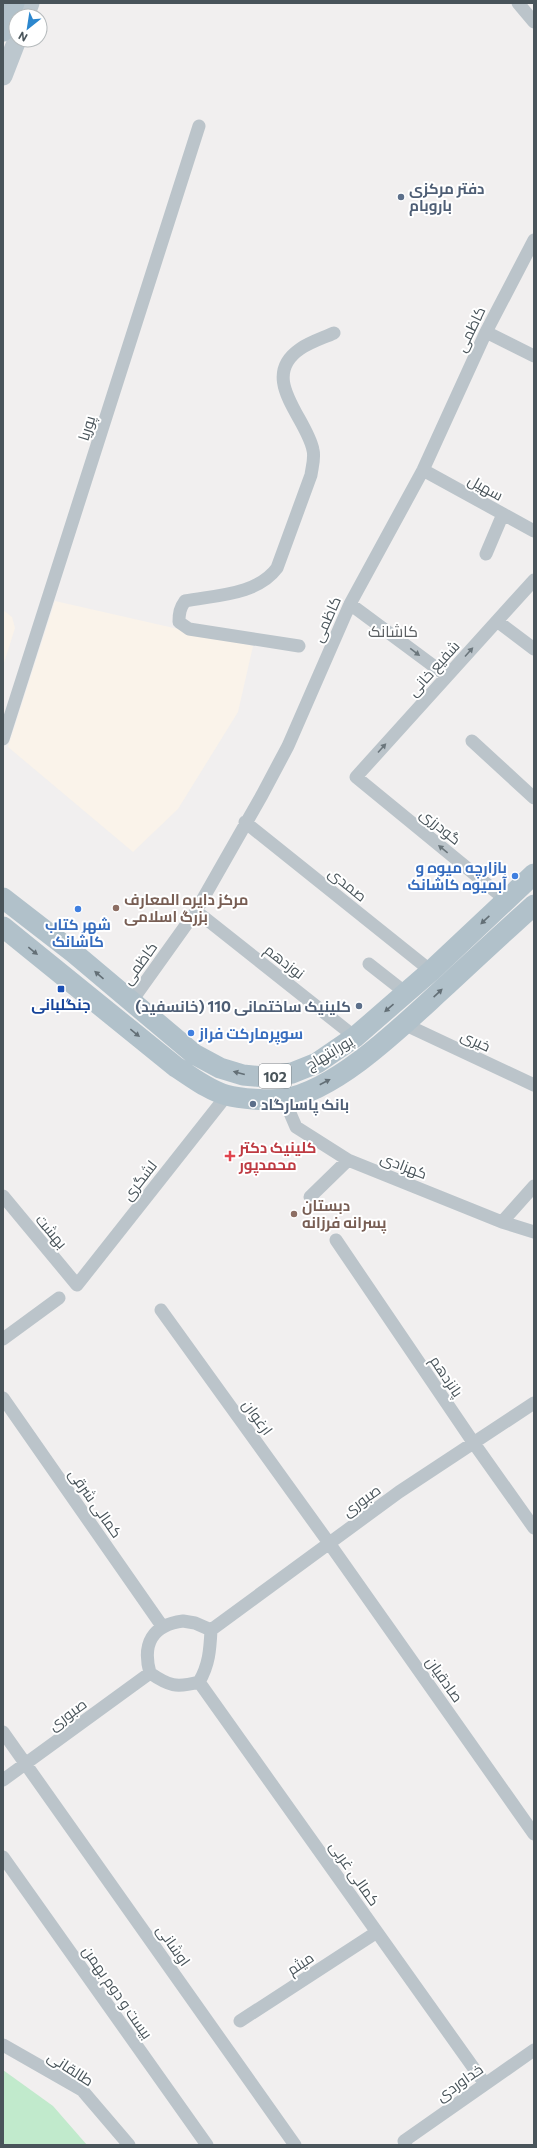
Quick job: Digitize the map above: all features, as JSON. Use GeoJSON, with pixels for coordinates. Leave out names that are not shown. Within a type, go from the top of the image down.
{"type":"FeatureCollection","features":[{"type":"Feature","properties":{"kind":"main road"},"geometry":{"type":"LineString","coordinates":[[3,31],[14,3]]}},
{"type":"Feature","properties":{"kind":"main road"},"geometry":{"type":"LineString","coordinates":[[3,76],[13,48]]}},
{"type":"Feature","properties":{"kind":"main road","name":"پورابتهاج"},"geometry":{"type":"LineString","coordinates":[[3,898],[74,953],[194,1054],[220,1068],[243,1075],[265,1077],[292,1074],[317,1063],[355,1037],[431,971],[534,874]]}},
{"type":"Feature","properties":{"kind":"main road","name":"پورابتهاج"},"geometry":{"type":"LineString","coordinates":[[3,927],[176,1067],[205,1085],[227,1095],[284,1099],[307,1092],[338,1075],[404,1024],[534,905]]}},
{"type":"Feature","properties":{"kind":"main road"},"geometry":{"type":"LineString","coordinates":[[59,972],[74,953]]}},
{"type":"Feature","properties":{"kind":"street"},"geometry":{"type":"LineString","coordinates":[[518,3],[534,22]]}},
{"type":"Feature","properties":{"kind":"street","name":"پوریا"},"geometry":{"type":"LineString","coordinates":[[3,739],[100,435],[117,376],[200,126]]}},
{"type":"Feature","properties":{"kind":"street","name":"کاظمی"},"geometry":{"type":"LineString","coordinates":[[131,1002],[196,911],[288,746],[350,604],[423,470],[486,332],[534,240]]}},
{"type":"Feature","properties":{"kind":"street"},"geometry":{"type":"LineString","coordinates":[[486,332],[534,356]]}},
{"type":"Feature","properties":{"kind":"street"},"geometry":{"type":"LineString","coordinates":[[300,646],[189,629],[179,622],[179,615],[186,601],[253,588],[269,578],[276,568],[311,475],[313,462],[313,451],[310,440],[286,395],[283,378],[285,366],[300,349],[334,333]]}},
{"type":"Feature","properties":{"kind":"street","name":"سهیل"},"geometry":{"type":"LineString","coordinates":[[423,470],[534,531]]}},
{"type":"Feature","properties":{"kind":"street"},"geometry":{"type":"LineString","coordinates":[[486,554],[503,514]]}},
{"type":"Feature","properties":{"kind":"street","name":"شفیع خانی"},"geometry":{"type":"LineString","coordinates":[[356,777],[534,581]]}},
{"type":"Feature","properties":{"kind":"street"},"geometry":{"type":"LineString","coordinates":[[350,604],[447,676]]}},
{"type":"Feature","properties":{"kind":"street"},"geometry":{"type":"LineString","coordinates":[[497,621],[534,649]]}},
{"type":"Feature","properties":{"kind":"street"},"geometry":{"type":"LineString","coordinates":[[472,742],[534,798]]}},
{"type":"Feature","properties":{"kind":"street","name":"گودرزی"},"geometry":{"type":"LineString","coordinates":[[356,777],[506,900]]}},
{"type":"Feature","properties":{"kind":"street","name":"صمدی"},"geometry":{"type":"LineString","coordinates":[[246,822],[431,971]]}},
{"type":"Feature","properties":{"kind":"street","name":"نوزدهم"},"geometry":{"type":"LineString","coordinates":[[196,911],[355,1037]]}},
{"type":"Feature","properties":{"kind":"street"},"geometry":{"type":"LineString","coordinates":[[369,964],[406,993]]}},
{"type":"Feature","properties":{"kind":"street","name":"خیری"},"geometry":{"type":"LineString","coordinates":[[404,1024],[534,1085]]}},
{"type":"Feature","properties":{"kind":"street","name":"لشگری"},"geometry":{"type":"LineString","coordinates":[[77,1285],[227,1095]]}},
{"type":"Feature","properties":{"kind":"street","name":"کهزادی"},"geometry":{"type":"LineString","coordinates":[[284,1099],[296,1127],[348,1160],[502,1222],[534,1232]]}},
{"type":"Feature","properties":{"kind":"street"},"geometry":{"type":"LineString","coordinates":[[310,1197],[348,1160]]}},
{"type":"Feature","properties":{"kind":"street"},"geometry":{"type":"LineString","coordinates":[[502,1222],[534,1186]]}},
{"type":"Feature","properties":{"kind":"street","name":"بهشت"},"geometry":{"type":"LineString","coordinates":[[3,1196],[77,1285]]}},
{"type":"Feature","properties":{"kind":"street","name":"پانزدهم"},"geometry":{"type":"LineString","coordinates":[[336,1240],[473,1442],[534,1528]]}},
{"type":"Feature","properties":{"kind":"street"},"geometry":{"type":"LineString","coordinates":[[3,1339],[59,1298]]}},
{"type":"Feature","properties":{"kind":"street","name":"ارغوان"},"geometry":{"type":"LineString","coordinates":[[160,1310],[329,1543]]}},
{"type":"Feature","properties":{"kind":"street","name":"کمالی شرقی"},"geometry":{"type":"LineString","coordinates":[[3,1398],[162,1626]]}},
{"type":"Feature","properties":{"kind":"street","name":"صبوری"},"geometry":{"type":"LineString","coordinates":[[211,1630],[399,1492],[534,1403]]}},
{"type":"Feature","properties":{"kind":"street","name":"صادقیان"},"geometry":{"type":"LineString","coordinates":[[329,1543],[534,1834]]}},
{"type":"Feature","properties":{"kind":"street"},"geometry":{"type":"LineString","coordinates":[[183,1620],[195,1622],[211,1630],[209,1658],[206,1670],[199,1682],[183,1686],[170,1685],[150,1673],[146,1658],[148,1646],[154,1635],[162,1626],[183,1620]]}},
{"type":"Feature","properties":{"kind":"street","name":"صبوری"},"geometry":{"type":"LineString","coordinates":[[3,1780],[150,1673]]}},
{"type":"Feature","properties":{"kind":"street","name":"کمالی غربی"},"geometry":{"type":"LineString","coordinates":[[199,1682],[485,2084]]}},
{"type":"Feature","properties":{"kind":"street","name":"اوشانی"},"geometry":{"type":"LineString","coordinates":[[3,1732],[296,2145]]}},
{"type":"Feature","properties":{"kind":"street","name":"بیست و دوم بهمن"},"geometry":{"type":"LineString","coordinates":[[3,1857],[207,2145]]}},
{"type":"Feature","properties":{"kind":"street","name":"میثم"},"geometry":{"type":"LineString","coordinates":[[240,2021],[377,1932]]}},
{"type":"Feature","properties":{"kind":"street","name":"طالقانی"},"geometry":{"type":"LineString","coordinates":[[3,2045],[82,2090],[128,2145]]}},
{"type":"Feature","properties":{"kind":"street","name":"خداوردی"},"geometry":{"type":"LineString","coordinates":[[405,2143],[534,2050]]}},
{"type":"Feature","properties":{"kind":"shaded area"},"geometry":{"type":"Polygon","coordinates":[[[55,601],[253,646],[238,712],[178,809],[133,852],[8,747],[55,601]]]}},
{"type":"Feature","properties":{"kind":"shaded area"},"geometry":{"type":"Polygon","coordinates":[[[3,610],[12,617],[15,628],[3,666],[3,610]]]}},
{"type":"Feature","properties":{"kind":"green space"},"geometry":{"type":"Polygon","coordinates":[[[3,2070],[53,2106],[87,2145],[3,2145],[3,2070]]]}},
{"type":"Feature","properties":{"kind":"place","name":"دفتر مرکزی باروبام"},"geometry":{"type":"Point","coordinates":[401,197]}},
{"type":"Feature","properties":{"kind":"place","name":"بازارچه میوه و آبمیوه کاشانک"},"geometry":{"type":"Point","coordinates":[515,876]}},
{"type":"Feature","properties":{"kind":"place","name":"مرکز دایره المعارف بزرگ اسلامی"},"geometry":{"type":"Point","coordinates":[116,908]}},
{"type":"Feature","properties":{"kind":"place","name":"شهر کتاب کاشانک"},"geometry":{"type":"Point","coordinates":[78,909]}},
{"type":"Feature","properties":{"kind":"place","name":"جنگلبانی"},"geometry":{"type":"Point","coordinates":[61,989]}},
{"type":"Feature","properties":{"kind":"place","name":"کلینیک ساختمانی 110 (خانسفید)"},"geometry":{"type":"Point","coordinates":[359,1006]}},
{"type":"Feature","properties":{"kind":"place","name":"سوپرمارکت فراز"},"geometry":{"type":"Point","coordinates":[191,1033]}},
{"type":"Feature","properties":{"kind":"place","name":"بانک پاسارگاد"},"geometry":{"type":"Point","coordinates":[253,1104]}},
{"type":"Feature","properties":{"kind":"place","name":"کلینیک دکتر محمدپور"},"geometry":{"type":"Point","coordinates":[230,1156]}},
{"type":"Feature","properties":{"kind":"place","name":"دبستان پسرانه فرزانه"},"geometry":{"type":"Point","coordinates":[294,1214]}},
{"type":"Feature","properties":{"kind":"district","name":"کاشانک"},"geometry":{"type":"Point","coordinates":[393,630]}}]}
